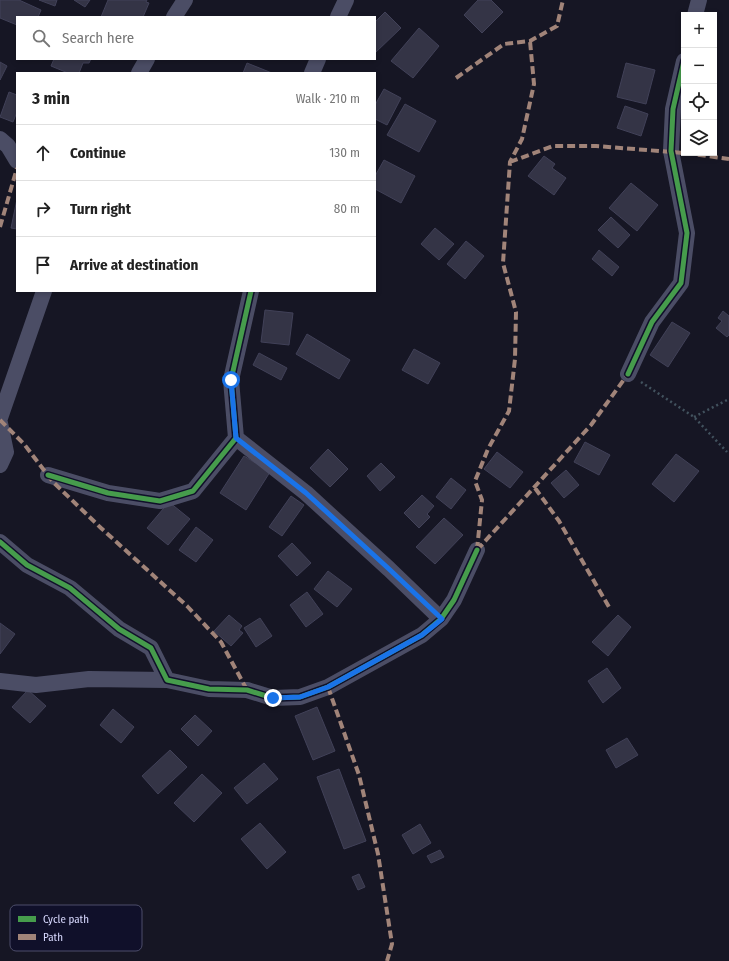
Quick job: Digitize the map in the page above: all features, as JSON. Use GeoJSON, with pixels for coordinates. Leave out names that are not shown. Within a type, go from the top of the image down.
{"type":"FeatureCollection","features":[{"type":"Feature","properties":{"kind":"street"},"geometry":{"type":"LineString","coordinates":[[175,16],[184,0]]}},
{"type":"Feature","properties":{"kind":"street"},"geometry":{"type":"LineString","coordinates":[[338,16],[346,0]]}},
{"type":"Feature","properties":{"kind":"street"},"geometry":{"type":"LineString","coordinates":[[696,12],[699,0]]}},
{"type":"Feature","properties":{"kind":"street"},"geometry":{"type":"LineString","coordinates":[[140,72],[147,60]]}},
{"type":"Feature","properties":{"kind":"street"},"geometry":{"type":"LineString","coordinates":[[312,72],[318,60]]}},
{"type":"Feature","properties":{"kind":"street"},"geometry":{"type":"LineString","coordinates":[[628,374],[652,322],[681,283],[687,233],[671,151],[673,109],[681,74]]}},
{"type":"Feature","properties":{"kind":"street"},"geometry":{"type":"LineString","coordinates":[[0,139],[8,146],[16,159]]}},
{"type":"Feature","properties":{"kind":"street"},"geometry":{"type":"LineString","coordinates":[[0,418],[44,292]]}},
{"type":"Feature","properties":{"kind":"street"},"geometry":{"type":"LineString","coordinates":[[48,475],[108,493],[160,500],[193,491],[236,438],[231,380],[251,292]]}},
{"type":"Feature","properties":{"kind":"street"},"geometry":{"type":"LineString","coordinates":[[0,422],[6,452],[0,465]]}},
{"type":"Feature","properties":{"kind":"street"},"geometry":{"type":"LineString","coordinates":[[236,438],[306,493],[442,619]]}},
{"type":"Feature","properties":{"kind":"street"},"geometry":{"type":"LineString","coordinates":[[0,542],[27,565],[70,588],[119,629],[151,648],[167,680]]}},
{"type":"Feature","properties":{"kind":"street"},"geometry":{"type":"LineString","coordinates":[[0,681],[36,685],[89,680],[167,680],[209,689],[247,690],[273,698],[300,697],[328,687],[422,635],[442,619],[454,600],[477,550]]}},
{"type":"Feature","properties":{"kind":"path"},"geometry":{"type":"LineString","coordinates":[[628,374],[694,417],[726,452]]}},
{"type":"Feature","properties":{"kind":"path"},"geometry":{"type":"LineString","coordinates":[[694,417],[729,399]]}},
{"type":"Feature","properties":{"kind":"building"},"geometry":{"type":"Polygon","coordinates":[[[0,0],[19,0],[41,10],[38,16],[16,16],[16,25],[0,18],[0,0]]]}},
{"type":"Feature","properties":{"kind":"building"},"geometry":{"type":"Polygon","coordinates":[[[39,0],[57,0],[55,6],[39,0]]]}},
{"type":"Feature","properties":{"kind":"building"},"geometry":{"type":"Polygon","coordinates":[[[74,0],[90,0],[85,7],[74,0]]]}},
{"type":"Feature","properties":{"kind":"building"},"geometry":{"type":"Polygon","coordinates":[[[108,0],[147,0],[146,2],[149,3],[143,16],[101,16],[108,0]]]}},
{"type":"Feature","properties":{"kind":"building"},"geometry":{"type":"Polygon","coordinates":[[[478,0],[491,0],[503,12],[482,33],[464,15],[478,0]]]}},
{"type":"Feature","properties":{"kind":"building"},"geometry":{"type":"Polygon","coordinates":[[[385,12],[401,28],[376,52],[376,21],[385,12]]]}},
{"type":"Feature","properties":{"kind":"building"},"geometry":{"type":"Polygon","coordinates":[[[419,28],[439,46],[413,78],[391,61],[419,28]]]}},
{"type":"Feature","properties":{"kind":"building"},"geometry":{"type":"Polygon","coordinates":[[[54,60],[90,60],[89,63],[83,63],[79,72],[66,72],[51,66],[54,60]]]}},
{"type":"Feature","properties":{"kind":"building"},"geometry":{"type":"Polygon","coordinates":[[[0,62],[7,66],[0,80],[0,62]]]}},
{"type":"Feature","properties":{"kind":"building"},"geometry":{"type":"Polygon","coordinates":[[[247,63],[270,72],[243,72],[247,63]]]}},
{"type":"Feature","properties":{"kind":"building"},"geometry":{"type":"Polygon","coordinates":[[[626,63],[655,70],[646,104],[617,97],[626,63]]]}},
{"type":"Feature","properties":{"kind":"building"},"geometry":{"type":"Polygon","coordinates":[[[384,89],[401,98],[387,125],[376,120],[376,103],[384,89]]]}},
{"type":"Feature","properties":{"kind":"building"},"geometry":{"type":"Polygon","coordinates":[[[9,92],[16,95],[16,114],[13,122],[0,117],[9,92]]]}},
{"type":"Feature","properties":{"kind":"building"},"geometry":{"type":"Polygon","coordinates":[[[405,104],[436,121],[419,152],[387,135],[405,104]]]}},
{"type":"Feature","properties":{"kind":"building"},"geometry":{"type":"Polygon","coordinates":[[[625,106],[648,114],[641,136],[617,128],[625,106]]]}},
{"type":"Feature","properties":{"kind":"building"},"geometry":{"type":"Polygon","coordinates":[[[544,156],[555,164],[552,168],[566,178],[554,195],[528,176],[544,156]]]}},
{"type":"Feature","properties":{"kind":"building"},"geometry":{"type":"Polygon","coordinates":[[[384,160],[415,176],[401,203],[376,190],[376,174],[384,160]]]}},
{"type":"Feature","properties":{"kind":"building"},"geometry":{"type":"Polygon","coordinates":[[[631,183],[658,205],[637,231],[609,208],[631,183]]]}},
{"type":"Feature","properties":{"kind":"building"},"geometry":{"type":"Polygon","coordinates":[[[16,204],[16,229],[11,228],[16,204]]]}},
{"type":"Feature","properties":{"kind":"building"},"geometry":{"type":"Polygon","coordinates":[[[611,217],[630,235],[618,248],[598,230],[611,217]]]}},
{"type":"Feature","properties":{"kind":"building"},"geometry":{"type":"Polygon","coordinates":[[[435,228],[454,244],[439,260],[421,244],[435,228]]]}},
{"type":"Feature","properties":{"kind":"building"},"geometry":{"type":"Polygon","coordinates":[[[466,241],[484,256],[465,279],[447,264],[466,241]]]}},
{"type":"Feature","properties":{"kind":"building"},"geometry":{"type":"Polygon","coordinates":[[[599,250],[619,267],[612,276],[592,259],[599,250]]]}},
{"type":"Feature","properties":{"kind":"building"},"geometry":{"type":"Polygon","coordinates":[[[265,310],[293,313],[289,345],[261,342],[265,310]]]}},
{"type":"Feature","properties":{"kind":"building"},"geometry":{"type":"Polygon","coordinates":[[[723,311],[729,316],[729,335],[727,337],[716,328],[722,321],[718,318],[723,311]]]}},
{"type":"Feature","properties":{"kind":"building"},"geometry":{"type":"Polygon","coordinates":[[[672,322],[690,333],[668,367],[650,355],[672,322]]]}},
{"type":"Feature","properties":{"kind":"building"},"geometry":{"type":"Polygon","coordinates":[[[307,334],[350,360],[339,379],[296,354],[307,334]]]}},
{"type":"Feature","properties":{"kind":"building"},"geometry":{"type":"Polygon","coordinates":[[[414,349],[440,363],[428,384],[402,370],[414,349]]]}},
{"type":"Feature","properties":{"kind":"building"},"geometry":{"type":"Polygon","coordinates":[[[259,353],[287,368],[281,380],[253,365],[259,353]]]}},
{"type":"Feature","properties":{"kind":"building"},"geometry":{"type":"Polygon","coordinates":[[[585,442],[610,455],[599,475],[574,462],[585,442]]]}},
{"type":"Feature","properties":{"kind":"building"},"geometry":{"type":"Polygon","coordinates":[[[328,449],[348,469],[330,487],[310,468],[328,449]]]}},
{"type":"Feature","properties":{"kind":"building"},"geometry":{"type":"Polygon","coordinates":[[[497,452],[523,472],[510,488],[484,469],[497,452]]]}},
{"type":"Feature","properties":{"kind":"building"},"geometry":{"type":"Polygon","coordinates":[[[676,454],[699,471],[674,502],[652,484],[676,454]]]}},
{"type":"Feature","properties":{"kind":"building"},"geometry":{"type":"Polygon","coordinates":[[[244,456],[270,472],[246,510],[220,493],[244,456]]]}},
{"type":"Feature","properties":{"kind":"building"},"geometry":{"type":"Polygon","coordinates":[[[381,463],[395,477],[380,491],[367,476],[381,463]]]}},
{"type":"Feature","properties":{"kind":"building"},"geometry":{"type":"Polygon","coordinates":[[[566,470],[579,485],[564,498],[551,483],[566,470]]]}},
{"type":"Feature","properties":{"kind":"building"},"geometry":{"type":"Polygon","coordinates":[[[451,478],[466,490],[451,509],[436,497],[451,478]]]}},
{"type":"Feature","properties":{"kind":"building"},"geometry":{"type":"Polygon","coordinates":[[[422,495],[434,506],[427,514],[430,517],[419,528],[404,513],[422,495]]]}},
{"type":"Feature","properties":{"kind":"building"},"geometry":{"type":"Polygon","coordinates":[[[291,496],[304,505],[282,536],[269,527],[291,496]]]}},
{"type":"Feature","properties":{"kind":"building"},"geometry":{"type":"Polygon","coordinates":[[[169,502],[190,519],[168,545],[147,528],[169,502]]]}},
{"type":"Feature","properties":{"kind":"building"},"geometry":{"type":"Polygon","coordinates":[[[444,518],[463,535],[435,564],[416,547],[444,518]]]}},
{"type":"Feature","properties":{"kind":"building"},"geometry":{"type":"Polygon","coordinates":[[[196,527],[213,540],[196,562],[179,550],[196,527]]]}},
{"type":"Feature","properties":{"kind":"building"},"geometry":{"type":"Polygon","coordinates":[[[292,543],[311,563],[297,576],[278,556],[292,543]]]}},
{"type":"Feature","properties":{"kind":"building"},"geometry":{"type":"Polygon","coordinates":[[[328,571],[352,589],[337,607],[314,589],[328,571]]]}},
{"type":"Feature","properties":{"kind":"building"},"geometry":{"type":"Polygon","coordinates":[[[307,592],[323,614],[306,627],[290,605],[307,592]]]}},
{"type":"Feature","properties":{"kind":"building"},"geometry":{"type":"Polygon","coordinates":[[[229,615],[242,626],[239,630],[243,633],[231,646],[214,631],[229,615]]]}},
{"type":"Feature","properties":{"kind":"building"},"geometry":{"type":"Polygon","coordinates":[[[618,615],[631,627],[608,656],[592,642],[618,615]]]}},
{"type":"Feature","properties":{"kind":"building"},"geometry":{"type":"Polygon","coordinates":[[[260,618],[272,636],[256,647],[244,628],[260,618]]]}},
{"type":"Feature","properties":{"kind":"building"},"geometry":{"type":"Polygon","coordinates":[[[0,623],[15,634],[0,654],[0,623]]]}},
{"type":"Feature","properties":{"kind":"building"},"geometry":{"type":"Polygon","coordinates":[[[607,668],[621,688],[603,703],[588,681],[607,668]]]}},
{"type":"Feature","properties":{"kind":"building"},"geometry":{"type":"Polygon","coordinates":[[[28,690],[46,706],[30,723],[12,707],[28,690]]]}},
{"type":"Feature","properties":{"kind":"building"},"geometry":{"type":"Polygon","coordinates":[[[317,707],[335,751],[313,760],[295,716],[317,707]]]}},
{"type":"Feature","properties":{"kind":"building"},"geometry":{"type":"Polygon","coordinates":[[[113,709],[134,727],[121,743],[100,725],[113,709]]]}},
{"type":"Feature","properties":{"kind":"building"},"geometry":{"type":"Polygon","coordinates":[[[195,715],[212,731],[198,746],[181,729],[195,715]]]}},
{"type":"Feature","properties":{"kind":"building"},"geometry":{"type":"Polygon","coordinates":[[[627,738],[638,755],[616,768],[606,750],[627,738]]]}},
{"type":"Feature","properties":{"kind":"building"},"geometry":{"type":"Polygon","coordinates":[[[170,750],[187,767],[158,794],[142,776],[170,750]]]}},
{"type":"Feature","properties":{"kind":"building"},"geometry":{"type":"Polygon","coordinates":[[[264,763],[278,779],[247,804],[234,788],[264,763]]]}},
{"type":"Feature","properties":{"kind":"building"},"geometry":{"type":"Polygon","coordinates":[[[339,769],[366,841],[344,849],[317,777],[339,769]]]}},
{"type":"Feature","properties":{"kind":"building"},"geometry":{"type":"Polygon","coordinates":[[[202,774],[222,793],[194,822],[174,803],[202,774]]]}},
{"type":"Feature","properties":{"kind":"building"},"geometry":{"type":"Polygon","coordinates":[[[260,823],[286,852],[267,869],[241,839],[260,823]]]}},
{"type":"Feature","properties":{"kind":"building"},"geometry":{"type":"Polygon","coordinates":[[[420,824],[431,843],[413,854],[402,835],[420,824]]]}},
{"type":"Feature","properties":{"kind":"building"},"geometry":{"type":"Polygon","coordinates":[[[440,850],[444,857],[431,863],[427,856],[440,850]]]}},
{"type":"Feature","properties":{"kind":"building"},"geometry":{"type":"Polygon","coordinates":[[[359,874],[365,887],[358,890],[352,877],[359,874]]]}},
{"type":"Feature","properties":{"kind":"marked path"},"geometry":{"type":"LineString","coordinates":[[456,78],[504,44],[530,41],[557,26],[563,0]]}},
{"type":"Feature","properties":{"kind":"marked path"},"geometry":{"type":"LineString","coordinates":[[477,550],[482,500],[475,481],[488,449],[509,411],[515,359],[516,312],[503,263],[510,162],[522,139],[534,84],[530,41]]}},
{"type":"Feature","properties":{"kind":"marked path"},"geometry":{"type":"LineString","coordinates":[[510,162],[553,146],[596,146],[681,153]]}},
{"type":"Feature","properties":{"kind":"marked path"},"geometry":{"type":"LineString","coordinates":[[708,156],[729,159]]}},
{"type":"Feature","properties":{"kind":"marked path"},"geometry":{"type":"LineString","coordinates":[[0,227],[16,171]]}},
{"type":"Feature","properties":{"kind":"marked path"},"geometry":{"type":"LineString","coordinates":[[477,550],[591,425],[628,374]]}},
{"type":"Feature","properties":{"kind":"marked path"},"geometry":{"type":"LineString","coordinates":[[0,420],[24,444],[53,482],[187,606],[221,642],[247,690]]}},
{"type":"Feature","properties":{"kind":"marked path"},"geometry":{"type":"LineString","coordinates":[[535,488],[559,521],[609,607]]}},
{"type":"Feature","properties":{"kind":"marked path"},"geometry":{"type":"LineString","coordinates":[[328,687],[359,775],[378,854],[392,944],[387,961]]}},
{"type":"Feature","properties":{"kind":"cycle path"},"geometry":{"type":"LineString","coordinates":[[628,374],[652,322],[681,283],[687,233],[671,151],[673,109],[681,74]]}},
{"type":"Feature","properties":{"kind":"cycle path"},"geometry":{"type":"LineString","coordinates":[[48,475],[108,493],[160,501],[193,491],[236,438],[231,380],[251,292]]}},
{"type":"Feature","properties":{"kind":"cycle path"},"geometry":{"type":"LineString","coordinates":[[0,542],[27,565],[70,588],[119,629],[151,648],[167,680],[209,689],[247,690],[273,698],[300,697],[328,687],[422,635],[441,619],[454,600],[477,550]]}},
{"type":"Feature","properties":{"kind":"route"},"geometry":{"type":"LineString","coordinates":[[231,380],[236,438],[306,493],[442,619],[422,635],[328,687],[300,697],[273,698]]}}]}
